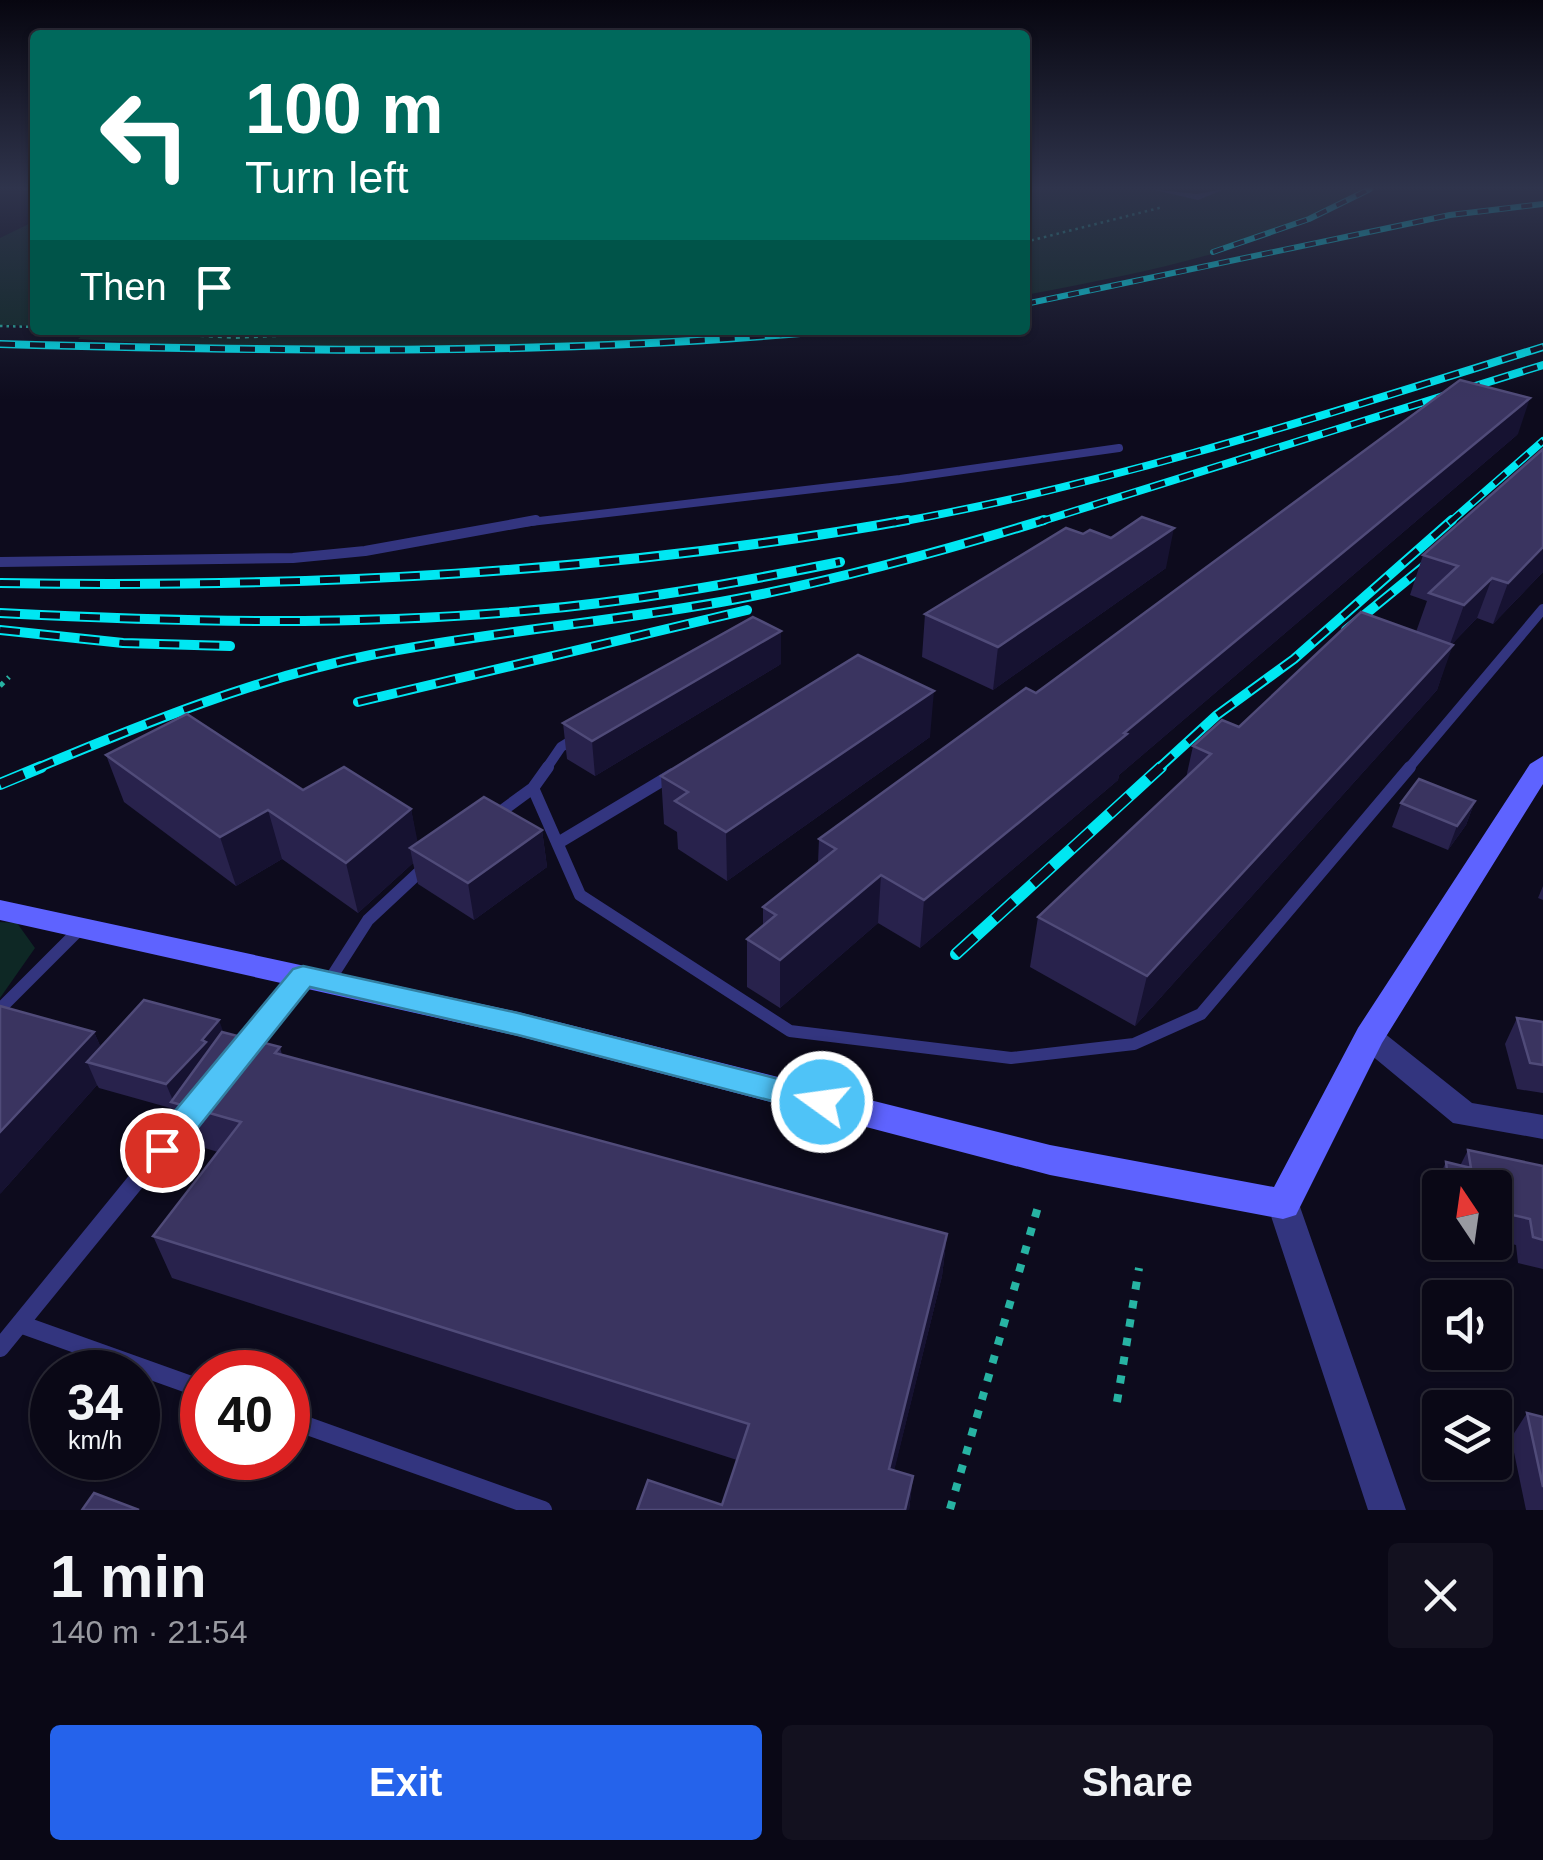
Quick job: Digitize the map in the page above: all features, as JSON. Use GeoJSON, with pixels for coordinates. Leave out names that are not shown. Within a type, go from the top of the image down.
{"type":"FeatureCollection","features":[{"type":"Feature","properties":{"kind":"street"},"geometry":{"type":"LineString","coordinates":[[1387,1510],[1283,1204],[1369,1037],[1543,764]]}},
{"type":"Feature","properties":{"kind":"street"},"geometry":{"type":"LineString","coordinates":[[0,910],[518,1024],[1050,1160],[1283,1204]]}},
{"type":"Feature","properties":{"kind":"street"},"geometry":{"type":"LineString","coordinates":[[1369,1037],[1464,1114],[1543,1128]]}},
{"type":"Feature","properties":{"kind":"lane"},"geometry":{"type":"LineString","coordinates":[[0,562],[293,558],[347,553],[538,520],[900,479],[1119,448]]}},
{"type":"Feature","properties":{"kind":"lane"},"geometry":{"type":"LineString","coordinates":[[533,788],[580,895],[790,1031],[1011,1058],[1134,1044],[1201,1014],[1543,609]]}},
{"type":"Feature","properties":{"kind":"lane"},"geometry":{"type":"LineString","coordinates":[[487,822],[533,788],[561,746],[578,736]]}},
{"type":"Feature","properties":{"kind":"lane"},"geometry":{"type":"LineString","coordinates":[[558,844],[692,762]]}},
{"type":"Feature","properties":{"kind":"lane"},"geometry":{"type":"LineString","coordinates":[[229,1067],[409,878],[440,855]]}},
{"type":"Feature","properties":{"kind":"lane"},"geometry":{"type":"LineString","coordinates":[[0,1009],[82,927]]}},
{"type":"Feature","properties":{"kind":"lane"},"geometry":{"type":"LineString","coordinates":[[0,1348],[205,1097]]}},
{"type":"Feature","properties":{"kind":"lane"},"geometry":{"type":"LineString","coordinates":[[20,1324],[180,1381]]}},
{"type":"Feature","properties":{"kind":"lane"},"geometry":{"type":"LineString","coordinates":[[310,1427],[543,1510]]}},
{"type":"Feature","properties":{"kind":"path"},"geometry":{"type":"LineString","coordinates":[[0,326],[30,327]]}},
{"type":"Feature","properties":{"kind":"path"},"geometry":{"type":"LineString","coordinates":[[200,335],[277,335]]}},
{"type":"Feature","properties":{"kind":"path"},"geometry":{"type":"LineString","coordinates":[[0,686],[8,677]]}},
{"type":"Feature","properties":{"kind":"path"},"geometry":{"type":"LineString","coordinates":[[950,1509],[1040,1200]]}},
{"type":"Feature","properties":{"kind":"path"},"geometry":{"type":"LineString","coordinates":[[1117,1402],[1139,1268]]}},
{"type":"Feature","properties":{"kind":"green space"},"geometry":{"type":"Polygon","coordinates":[[[0,259],[30,259],[30,326],[0,325],[0,259]]]}},
{"type":"Feature","properties":{"kind":"green space"},"geometry":{"type":"Polygon","coordinates":[[[1030,259],[1192,259],[1030,294],[1030,259]]]}},
{"type":"Feature","properties":{"kind":"green space"},"geometry":{"type":"Polygon","coordinates":[[[82,335],[705,335],[418,349],[78,339],[82,335]]]}},
{"type":"Feature","properties":{"kind":"green space"},"geometry":{"type":"Polygon","coordinates":[[[0,922],[17,923],[35,948],[0,998],[0,922]]]}},
{"type":"Feature","properties":{"kind":"building"},"geometry":{"type":"Polygon","coordinates":[[[1460,380],[1530,398],[924,900],[881,875],[780,960],[747,939],[776,915],[763,907],[836,849],[819,839],[1026,688],[1036,693],[1460,380]]]}},
{"type":"Feature","properties":{"kind":"building"},"geometry":{"type":"Polygon","coordinates":[[[1543,449],[1543,547],[1508,583],[1492,578],[1464,605],[1429,593],[1458,566],[1423,555],[1543,449]]]}},
{"type":"Feature","properties":{"kind":"building"},"geometry":{"type":"Polygon","coordinates":[[[1142,517],[1174,528],[998,647],[925,614],[1066,528],[1083,534],[1090,530],[1111,538],[1142,517]]]}},
{"type":"Feature","properties":{"kind":"building"},"geometry":{"type":"Polygon","coordinates":[[[1361,612],[1453,645],[1147,976],[1038,917],[1211,754],[1193,746],[1222,720],[1239,727],[1361,612]]]}},
{"type":"Feature","properties":{"kind":"building"},"geometry":{"type":"Polygon","coordinates":[[[753,617],[781,631],[592,741],[563,723],[753,617]]]}},
{"type":"Feature","properties":{"kind":"building"},"geometry":{"type":"Polygon","coordinates":[[[858,655],[934,691],[726,832],[675,801],[688,792],[661,776],[858,655]]]}},
{"type":"Feature","properties":{"kind":"building"},"geometry":{"type":"Polygon","coordinates":[[[187,714],[303,790],[344,767],[411,809],[346,863],[268,810],[220,837],[106,755],[187,714]]]}},
{"type":"Feature","properties":{"kind":"building"},"geometry":{"type":"Polygon","coordinates":[[[1419,779],[1475,801],[1457,826],[1401,803],[1419,779]]]}},
{"type":"Feature","properties":{"kind":"building"},"geometry":{"type":"Polygon","coordinates":[[[484,797],[542,830],[468,883],[410,848],[484,797]]]}},
{"type":"Feature","properties":{"kind":"building"},"geometry":{"type":"Polygon","coordinates":[[[144,1000],[219,1020],[202,1040],[206,1042],[166,1084],[87,1062],[144,1000]]]}},
{"type":"Feature","properties":{"kind":"building"},"geometry":{"type":"Polygon","coordinates":[[[0,1006],[94,1032],[0,1132],[0,1006]]]}},
{"type":"Feature","properties":{"kind":"building"},"geometry":{"type":"Polygon","coordinates":[[[1517,1018],[1543,1022],[1543,1065],[1530,1063],[1517,1018]]]}},
{"type":"Feature","properties":{"kind":"building"},"geometry":{"type":"Polygon","coordinates":[[[222,1032],[280,1047],[275,1053],[947,1234],[889,1469],[913,1476],[905,1510],[637,1510],[648,1480],[722,1505],[749,1424],[153,1236],[241,1122],[171,1102],[222,1032]]]}},
{"type":"Feature","properties":{"kind":"building"},"geometry":{"type":"Polygon","coordinates":[[[1468,1150],[1543,1166],[1543,1240],[1533,1237],[1530,1219],[1512,1215],[1512,1170],[1447,1170],[1446,1162],[1471,1168],[1468,1150]]]}},
{"type":"Feature","properties":{"kind":"building"},"geometry":{"type":"Polygon","coordinates":[[[1527,1413],[1543,1417],[1543,1487],[1527,1413]]]}},
{"type":"Feature","properties":{"kind":"building"},"geometry":{"type":"Polygon","coordinates":[[[94,1493],[139,1510],[82,1510],[94,1493]]]}},
{"type":"Feature","properties":{"kind":"railway"},"geometry":{"type":"LineString","coordinates":[[1030,303],[1238,259]]}},
{"type":"Feature","properties":{"kind":"railway"},"geometry":{"type":"LineString","coordinates":[[0,344],[305,350],[508,348],[774,335]]}},
{"type":"Feature","properties":{"kind":"railway"},"geometry":{"type":"LineString","coordinates":[[894,523],[1140,467],[1302,422],[1543,347]]}},
{"type":"Feature","properties":{"kind":"railway"},"geometry":{"type":"LineString","coordinates":[[1036,523],[1543,365]]}},
{"type":"Feature","properties":{"kind":"railway"},"geometry":{"type":"LineString","coordinates":[[1449,523],[1543,441]]}},
{"type":"Feature","properties":{"kind":"railway"},"geometry":{"type":"LineString","coordinates":[[0,583],[228,583],[456,574],[682,553],[908,520]]}},
{"type":"Feature","properties":{"kind":"railway"},"geometry":{"type":"LineString","coordinates":[[35,769],[200,704],[328,665],[417,647],[737,599],[892,564],[1044,520]]}},
{"type":"Feature","properties":{"kind":"railway"},"geometry":{"type":"LineString","coordinates":[[1158,769],[1217,715],[1294,659],[1452,520]]}},
{"type":"Feature","properties":{"kind":"railway"},"geometry":{"type":"LineString","coordinates":[[1346,630],[1439,554]]}},
{"type":"Feature","properties":{"kind":"railway"},"geometry":{"type":"LineString","coordinates":[[0,613],[262,621],[459,616],[644,597],[840,562]]}},
{"type":"Feature","properties":{"kind":"railway"},"geometry":{"type":"LineString","coordinates":[[358,702],[747,610]]}},
{"type":"Feature","properties":{"kind":"railway"},"geometry":{"type":"LineString","coordinates":[[0,630],[123,643],[230,646]]}},
{"type":"Feature","properties":{"kind":"railway"},"geometry":{"type":"LineString","coordinates":[[0,784],[41,767]]}},
{"type":"Feature","properties":{"kind":"railway"},"geometry":{"type":"LineString","coordinates":[[956,954],[1161,767]]}},
{"type":"Feature","properties":{"kind":"route"},"geometry":{"type":"LineString","coordinates":[[162,1150],[303,976],[518,1024],[822,1102]]}}]}
